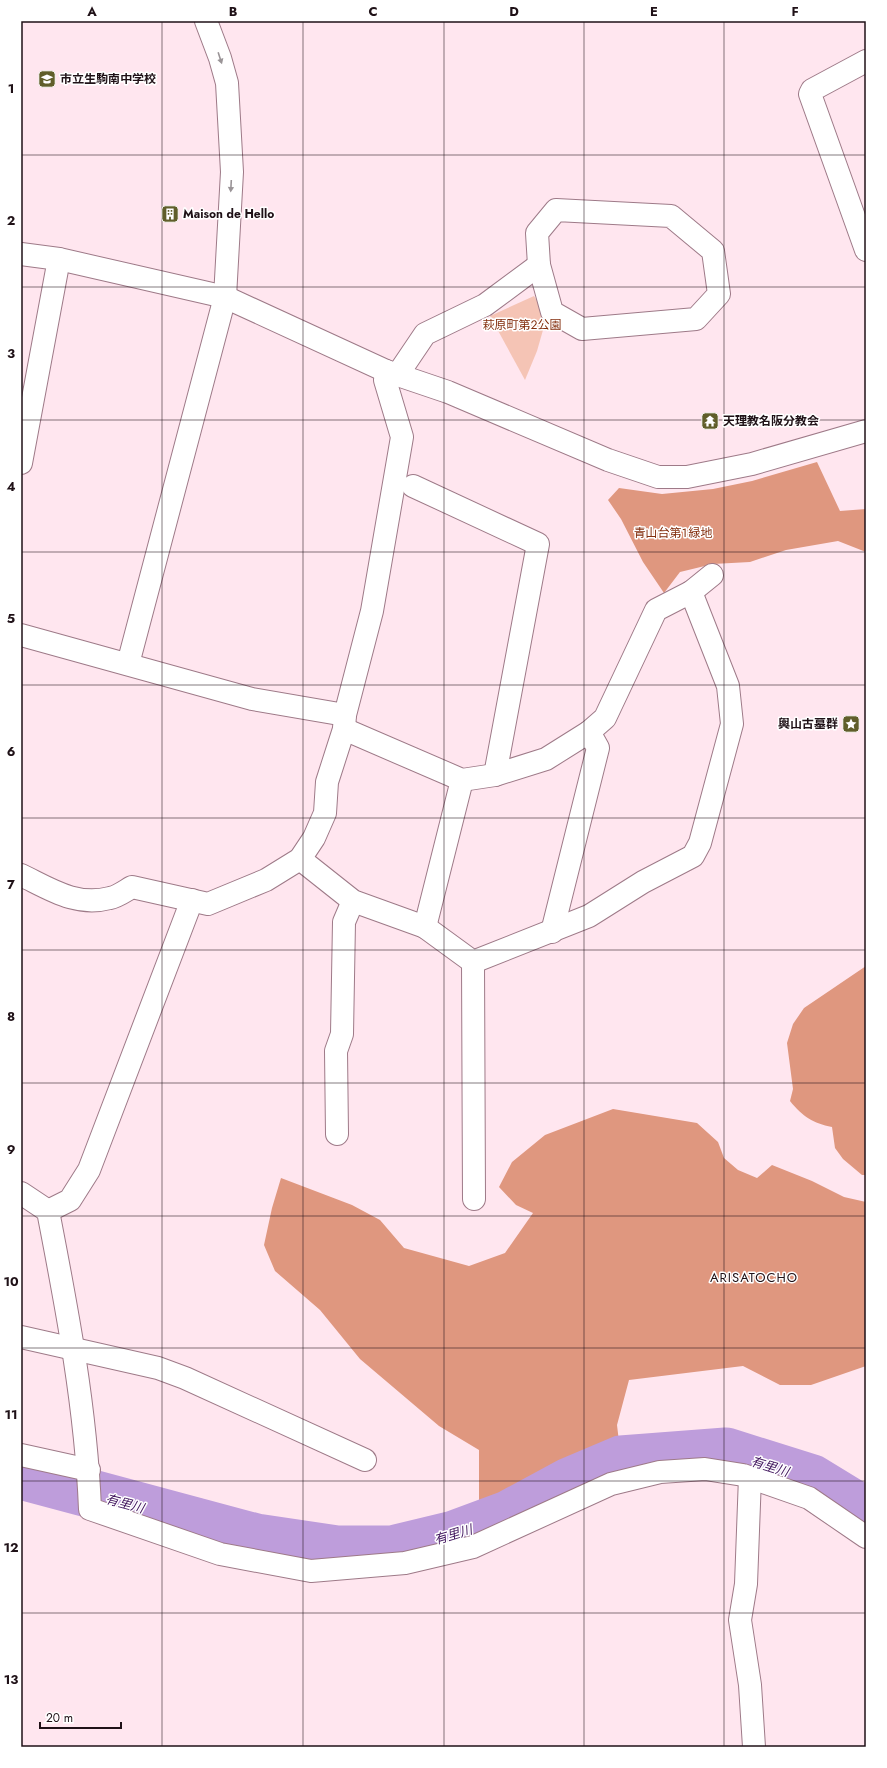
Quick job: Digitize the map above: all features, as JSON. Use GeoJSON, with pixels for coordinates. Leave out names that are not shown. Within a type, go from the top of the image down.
{"type":"FeatureCollection","features":[{"type":"Feature","properties":{"kind":"street"},"geometry":{"type":"LineString","coordinates":[[128,664],[225,297],[232,172],[227,91],[220,58],[206,21]]}},
{"type":"Feature","properties":{"kind":"street"},"geometry":{"type":"LineString","coordinates":[[866,61],[812,90],[810,94],[866,250]]}},
{"type":"Feature","properties":{"kind":"street"},"geometry":{"type":"LineString","coordinates":[[556,210],[671,216],[713,250],[719,294],[696,319],[582,329],[552,312],[539,265],[537,232],[556,210]]}},
{"type":"Feature","properties":{"kind":"street"},"geometry":{"type":"LineString","coordinates":[[21,254],[60,259],[225,297],[392,372],[448,392],[608,460],[658,477],[687,477],[752,464],[866,431]]}},
{"type":"Feature","properties":{"kind":"street"},"geometry":{"type":"LineString","coordinates":[[21,462],[60,259]]}},
{"type":"Feature","properties":{"kind":"street"},"geometry":{"type":"LineString","coordinates":[[21,875],[70,899],[86,901],[110,898],[132,887],[208,904],[266,880],[300,859],[314,838],[325,813],[327,782],[345,722],[372,611],[402,438],[385,380],[425,334],[485,305],[539,265]]}},
{"type":"Feature","properties":{"kind":"street"},"geometry":{"type":"LineString","coordinates":[[413,486],[538,544],[495,775]]}},
{"type":"Feature","properties":{"kind":"street"},"geometry":{"type":"LineString","coordinates":[[21,635],[252,699],[345,722],[462,780],[495,775],[546,759],[589,732],[605,718],[656,610],[691,592],[712,575]]}},
{"type":"Feature","properties":{"kind":"street"},"geometry":{"type":"LineString","coordinates":[[473,962],[552,932],[589,916],[643,882],[693,856],[700,842],[732,724],[728,686],[691,592]]}},
{"type":"Feature","properties":{"kind":"street"},"geometry":{"type":"LineString","coordinates":[[552,932],[598,748],[589,732]]}},
{"type":"Feature","properties":{"kind":"street"},"geometry":{"type":"LineString","coordinates":[[425,927],[462,780]]}},
{"type":"Feature","properties":{"kind":"street"},"geometry":{"type":"LineString","coordinates":[[300,859],[353,901],[425,927],[473,962]]}},
{"type":"Feature","properties":{"kind":"street"},"geometry":{"type":"LineString","coordinates":[[48,1211],[70,1200],[89,1170],[192,900]]}},
{"type":"Feature","properties":{"kind":"street"},"geometry":{"type":"LineString","coordinates":[[337,1134],[336,1051],[342,1034],[344,922],[353,901]]}},
{"type":"Feature","properties":{"kind":"street"},"geometry":{"type":"LineString","coordinates":[[473,962],[474,1199]]}},
{"type":"Feature","properties":{"kind":"street"},"geometry":{"type":"LineString","coordinates":[[21,1193],[48,1211],[74,1348],[88,1470],[90,1509],[220,1554],[311,1571],[404,1563],[473,1547],[611,1484],[660,1472],[704,1469],[750,1477],[809,1498],[866,1537]]}},
{"type":"Feature","properties":{"kind":"street"},"geometry":{"type":"LineString","coordinates":[[21,1337],[158,1368],[185,1378],[365,1460]]}},
{"type":"Feature","properties":{"kind":"street"},"geometry":{"type":"LineString","coordinates":[[21,1455],[88,1470]]}},
{"type":"Feature","properties":{"kind":"street"},"geometry":{"type":"LineString","coordinates":[[750,1477],[746,1584],[740,1620],[750,1685],[754,1747]]}},
{"type":"Feature","properties":{"kind":"green space","name":"萩原町第２公園"},"geometry":{"type":"Polygon","coordinates":[[[534,296],[547,316],[537,351],[525,380],[490,316],[534,296]]]}},
{"type":"Feature","properties":{"kind":"green space","name":"青山台第１緑地"},"geometry":{"type":"Polygon","coordinates":[[[817,462],[840,511],[866,509],[866,552],[838,541],[786,550],[750,562],[713,564],[680,572],[664,593],[643,562],[621,519],[608,500],[619,488],[662,494],[713,489],[752,481],[817,462]]]}},
{"type":"Feature","properties":{"kind":"green space"},"geometry":{"type":"Polygon","coordinates":[[[866,966],[866,1175],[862,1175],[843,1159],[835,1148],[832,1127],[819,1124],[804,1115],[790,1101],[793,1089],[787,1043],[793,1024],[804,1008],[866,966]]]}},
{"type":"Feature","properties":{"kind":"green space"},"geometry":{"type":"Polygon","coordinates":[[[613,1109],[697,1123],[718,1142],[724,1158],[738,1170],[757,1178],[772,1165],[812,1181],[844,1197],[866,1202],[866,1366],[811,1385],[780,1385],[743,1366],[629,1380],[617,1425],[620,1450],[579,1463],[488,1512],[479,1504],[479,1450],[439,1426],[360,1359],[320,1310],[275,1271],[264,1245],[272,1208],[281,1178],[352,1205],[380,1220],[404,1248],[469,1266],[505,1253],[533,1213],[516,1205],[499,1187],[512,1162],[545,1135],[613,1109]]]}},
{"type":"Feature","properties":{"kind":"waterway","name":"有里川"},"geometry":{"type":"LineString","coordinates":[[21,1475],[256,1538],[337,1550],[392,1550],[454,1535],[508,1515],[569,1482],[621,1460],[726,1452],[812,1479],[866,1512]]}},
{"type":"Feature","properties":{"kind":"place","name":"市立生駒南中学校"},"geometry":{"type":"Point","coordinates":[47,79]}},
{"type":"Feature","properties":{"kind":"place","name":"Maison de Hello"},"geometry":{"type":"Point","coordinates":[170,214]}},
{"type":"Feature","properties":{"kind":"place","name":"天理教名阪分教会"},"geometry":{"type":"Point","coordinates":[710,421]}},
{"type":"Feature","properties":{"kind":"place","name":"輿山古墓群"},"geometry":{"type":"Point","coordinates":[851,724]}},
{"type":"Feature","properties":{"kind":"district","name":"ARISATOCHO"},"geometry":{"type":"Point","coordinates":[754,1277]}}]}
